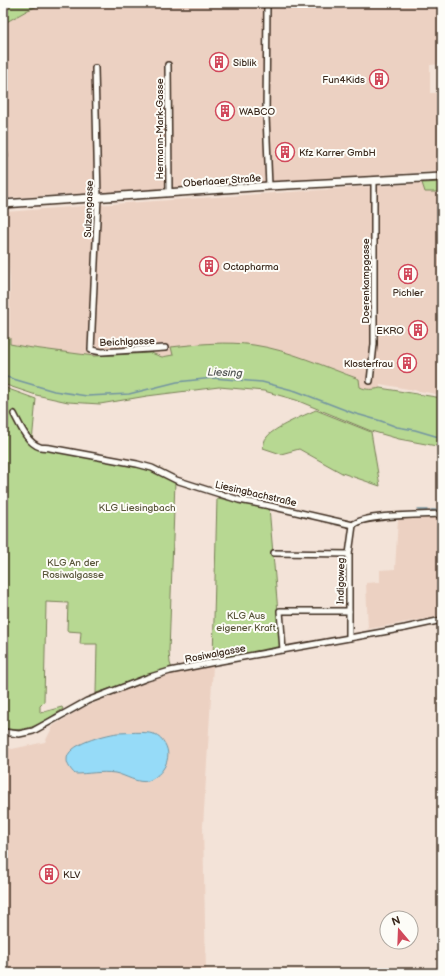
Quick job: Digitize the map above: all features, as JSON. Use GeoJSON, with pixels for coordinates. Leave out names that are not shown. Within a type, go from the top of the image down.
{"type":"FeatureCollection","features":[{"type":"Feature","properties":{"kind":"main road","name":"Oberlaaer Straße"},"geometry":{"type":"LineString","coordinates":[[3,204],[442,176]]}},
{"type":"Feature","properties":{"kind":"street"},"geometry":{"type":"LineString","coordinates":[[267,3],[266,116],[269,186]]}},
{"type":"Feature","properties":{"kind":"street","name":"Hermann-Mark-Gasse"},"geometry":{"type":"LineString","coordinates":[[168,65],[169,193]]}},
{"type":"Feature","properties":{"kind":"street","name":"Sulzengasse"},"geometry":{"type":"LineString","coordinates":[[91,350],[98,198],[95,68]]}},
{"type":"Feature","properties":{"kind":"street","name":"Doerenkampgasse"},"geometry":{"type":"LineString","coordinates":[[370,381],[374,344],[374,181]]}},
{"type":"Feature","properties":{"kind":"street","name":"Beichlgasse"},"geometry":{"type":"LineString","coordinates":[[91,350],[102,352],[165,348]]}},
{"type":"Feature","properties":{"kind":"street","name":"Liesingbachstraße"},"geometry":{"type":"LineString","coordinates":[[14,414],[28,437],[32,442],[40,447],[137,464],[152,468],[176,480],[232,498],[352,525]]}},
{"type":"Feature","properties":{"kind":"street"},"geometry":{"type":"LineString","coordinates":[[352,525],[362,520],[442,514]]}},
{"type":"Feature","properties":{"kind":"street","name":"Indigoweg"},"geometry":{"type":"LineString","coordinates":[[349,638],[350,554],[352,525]]}},
{"type":"Feature","properties":{"kind":"street"},"geometry":{"type":"LineString","coordinates":[[274,553],[350,554]]}},
{"type":"Feature","properties":{"kind":"street"},"geometry":{"type":"LineString","coordinates":[[283,650],[280,611],[349,611]]}},
{"type":"Feature","properties":{"kind":"street","name":"Rosiwalgasse"},"geometry":{"type":"LineString","coordinates":[[3,732],[19,734],[33,731],[80,704],[146,678],[170,671],[442,620]]}},
{"type":"Feature","properties":{"kind":"shaded area"},"geometry":{"type":"Polygon","coordinates":[[[45,3],[434,3],[442,26],[442,64],[430,65],[430,93],[442,93],[442,171],[7,198],[3,122],[8,121],[3,50],[3,24],[28,10],[45,3]]]}},
{"type":"Feature","properties":{"kind":"shaded area"},"geometry":{"type":"Polygon","coordinates":[[[425,183],[425,192],[442,192],[442,395],[380,384],[380,388],[375,390],[362,388],[360,387],[359,379],[316,363],[270,349],[171,347],[174,355],[162,357],[151,353],[94,356],[10,344],[10,282],[5,212],[425,183]]]}},
{"type":"Feature","properties":{"kind":"shaded area"},"geometry":{"type":"Polygon","coordinates":[[[442,517],[442,616],[368,629],[366,583],[380,582],[380,570],[395,569],[398,519],[442,517]]]}},
{"type":"Feature","properties":{"kind":"shaded area"},"geometry":{"type":"Polygon","coordinates":[[[213,666],[203,826],[206,973],[3,973],[3,866],[7,865],[3,807],[3,745],[12,749],[45,742],[53,726],[81,709],[158,678],[189,669],[213,666]]]}},
{"type":"Feature","properties":{"kind":"green space"},"geometry":{"type":"Polygon","coordinates":[[[3,3],[45,3],[28,10],[3,24],[3,3]]]}},
{"type":"Feature","properties":{"kind":"green space"},"geometry":{"type":"Polygon","coordinates":[[[442,182],[442,192],[425,192],[422,183],[442,182]]]}},
{"type":"Feature","properties":{"kind":"green space"},"geometry":{"type":"Polygon","coordinates":[[[3,336],[10,338],[10,344],[94,356],[151,353],[162,357],[173,355],[171,347],[212,343],[233,343],[267,347],[307,359],[359,379],[360,387],[365,389],[380,388],[442,398],[442,447],[399,439],[371,431],[296,400],[264,391],[219,387],[147,396],[100,404],[68,402],[36,395],[3,384],[3,336]]]}},
{"type":"Feature","properties":{"kind":"green space"},"geometry":{"type":"Polygon","coordinates":[[[3,387],[36,399],[32,442],[147,469],[175,481],[169,652],[172,669],[96,693],[97,644],[80,644],[81,632],[67,631],[68,603],[46,602],[44,702],[40,706],[40,713],[62,707],[63,709],[35,726],[20,729],[3,728],[3,387]]]}},
{"type":"Feature","properties":{"kind":"green space"},"geometry":{"type":"Polygon","coordinates":[[[316,410],[371,432],[380,486],[342,473],[299,449],[281,454],[263,448],[265,439],[270,433],[316,410]]]}},
{"type":"Feature","properties":{"kind":"green space","name":"KLG Aus eigener Kraft"},"geometry":{"type":"Polygon","coordinates":[[[217,498],[269,507],[281,647],[213,659],[217,498]]]}},
{"type":"Feature","properties":{"kind":"water"},"geometry":{"type":"Polygon","coordinates":[[[136,732],[154,734],[162,739],[168,755],[165,766],[158,775],[144,782],[110,772],[75,774],[68,766],[68,754],[73,749],[87,741],[117,733],[136,732]]]}},
{"type":"Feature","properties":{"kind":"waterway","name":"Liesing"},"geometry":{"type":"LineString","coordinates":[[3,376],[54,391],[87,396],[129,394],[177,382],[213,378],[262,382],[296,391],[353,413],[397,427],[415,430],[442,438]]}},
{"type":"Feature","properties":{"kind":"waterway"},"geometry":{"type":"LineString","coordinates":[[418,510],[427,510]]}},
{"type":"Feature","properties":{"kind":"railway"},"geometry":{"type":"LineString","coordinates":[[3,110],[7,157]]}},
{"type":"Feature","properties":{"kind":"place","name":"Siblik"},"geometry":{"type":"Point","coordinates":[219,62]}},
{"type":"Feature","properties":{"kind":"place","name":"Fun4Kids"},"geometry":{"type":"Point","coordinates":[379,79]}},
{"type":"Feature","properties":{"kind":"place","name":"WABCO"},"geometry":{"type":"Point","coordinates":[225,111]}},
{"type":"Feature","properties":{"kind":"place","name":"Kfz Karrer GmbH"},"geometry":{"type":"Point","coordinates":[285,152]}},
{"type":"Feature","properties":{"kind":"place","name":"Octapharma"},"geometry":{"type":"Point","coordinates":[209,266]}},
{"type":"Feature","properties":{"kind":"place","name":"Pichler"},"geometry":{"type":"Point","coordinates":[408,274]}},
{"type":"Feature","properties":{"kind":"place","name":"EKRO"},"geometry":{"type":"Point","coordinates":[418,330]}},
{"type":"Feature","properties":{"kind":"place","name":"Klosterfrau"},"geometry":{"type":"Point","coordinates":[407,363]}},
{"type":"Feature","properties":{"kind":"place","name":"KLV"},"geometry":{"type":"Point","coordinates":[49,874]}},
{"type":"Feature","properties":{"kind":"park label","name":"KLG Liesingbach"},"geometry":{"type":"Point","coordinates":[137,507]}},
{"type":"Feature","properties":{"kind":"park label","name":"KLG An der Rosiwalgasse"},"geometry":{"type":"Point","coordinates":[73,568]}}]}
